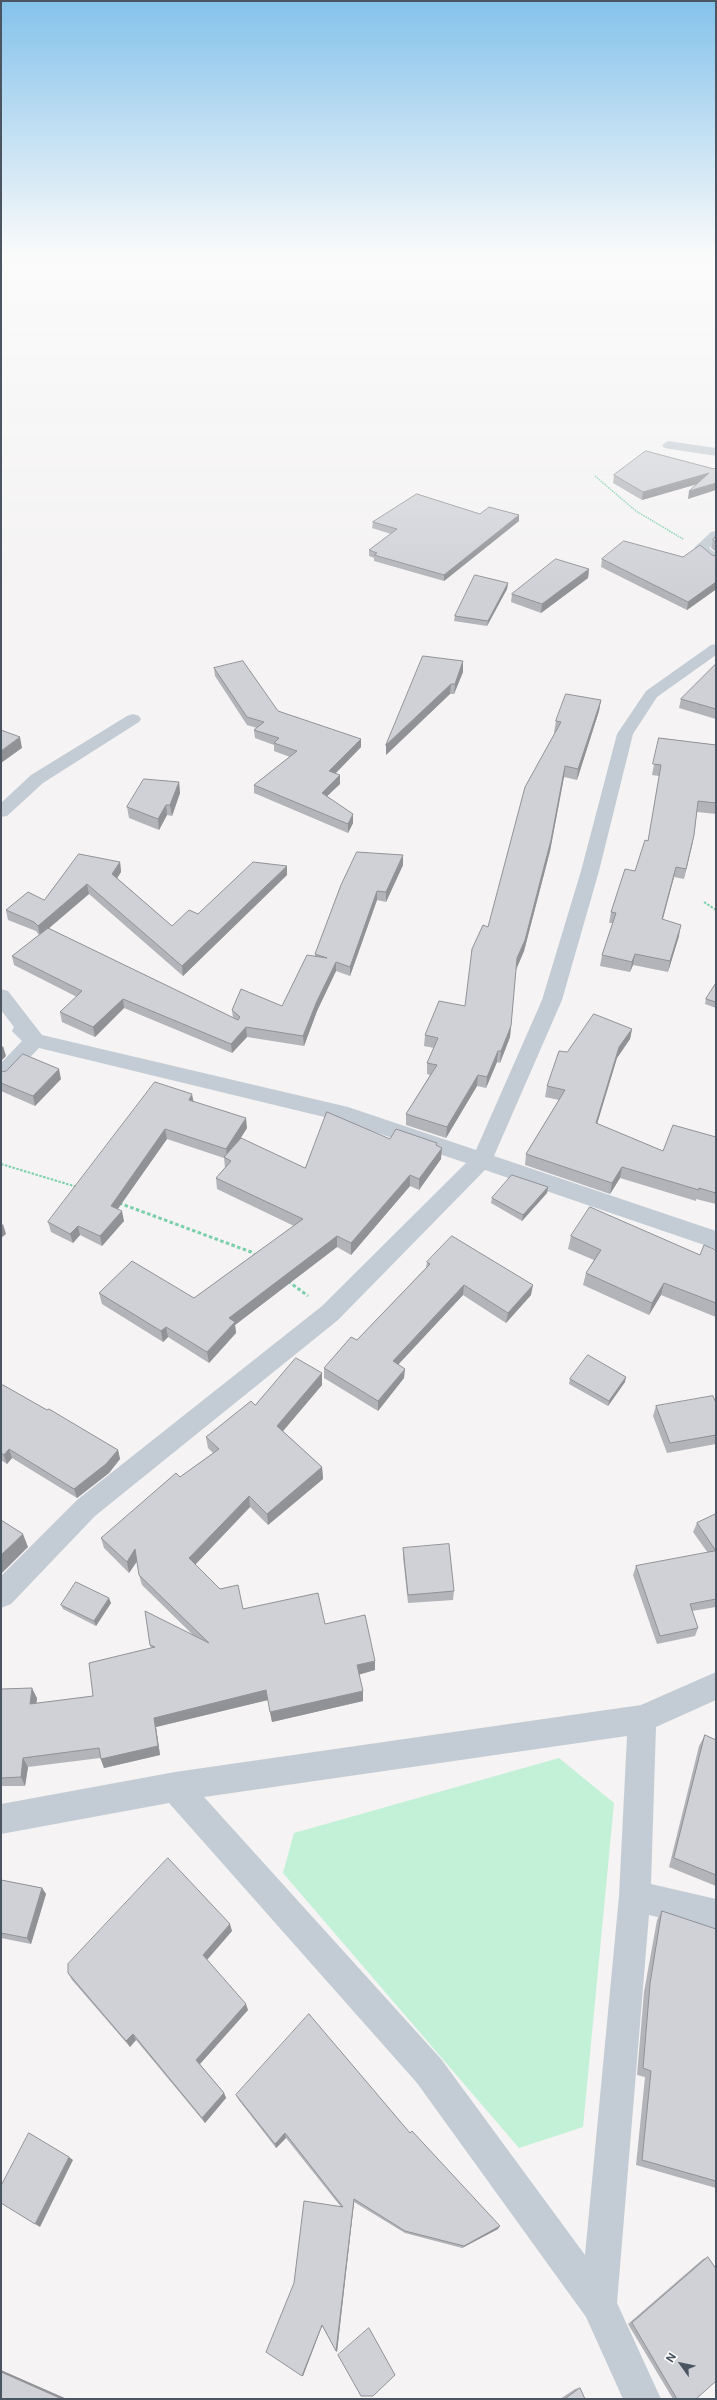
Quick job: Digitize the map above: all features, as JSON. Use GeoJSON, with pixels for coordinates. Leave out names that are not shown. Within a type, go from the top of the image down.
{"type":"FeatureCollection","features":[{"type":"Feature","properties":{"kind":"street"},"geometry":{"type":"LineString","coordinates":[[668,444],[716,452]]}},
{"type":"Feature","properties":{"kind":"street"},"geometry":{"type":"LineString","coordinates":[[716,535],[701,548],[716,559]]}},
{"type":"Feature","properties":{"kind":"street"},"geometry":{"type":"LineString","coordinates":[[1,1595],[86,1508],[330,1313],[482,1160],[552,1000],[590,871],[625,734],[651,694],[716,648]]}},
{"type":"Feature","properties":{"kind":"street"},"geometry":{"type":"LineString","coordinates":[[1,812],[37,779],[133,719]]}},
{"type":"Feature","properties":{"kind":"street"},"geometry":{"type":"LineString","coordinates":[[1,996],[35,1040]]}},
{"type":"Feature","properties":{"kind":"street"},"geometry":{"type":"LineString","coordinates":[[1,1017],[35,1040],[348,1115],[716,1240]]}},
{"type":"Feature","properties":{"kind":"street"},"geometry":{"type":"LineString","coordinates":[[1,1075],[35,1040]]}},
{"type":"Feature","properties":{"kind":"street"},"geometry":{"type":"LineString","coordinates":[[1,1819],[175,1787],[642,1719],[716,1686]]}},
{"type":"Feature","properties":{"kind":"street"},"geometry":{"type":"LineString","coordinates":[[599,2304],[635,1896],[642,1719]]}},
{"type":"Feature","properties":{"kind":"street"},"geometry":{"type":"LineString","coordinates":[[175,1787],[430,2072],[599,2304],[642,2399]]}},
{"type":"Feature","properties":{"kind":"street"},"geometry":{"type":"LineString","coordinates":[[635,1896],[716,1915]]}},
{"type":"Feature","properties":{"kind":"path"},"geometry":{"type":"LineString","coordinates":[[595,476],[618,499],[659,527],[701,548]]}},
{"type":"Feature","properties":{"kind":"path"},"geometry":{"type":"LineString","coordinates":[[704,902],[716,910]]}},
{"type":"Feature","properties":{"kind":"path"},"geometry":{"type":"LineString","coordinates":[[1,1164],[82,1189]]}},
{"type":"Feature","properties":{"kind":"path"},"geometry":{"type":"LineString","coordinates":[[111,1200],[251,1252],[257,1256]]}},
{"type":"Feature","properties":{"kind":"path"},"geometry":{"type":"LineString","coordinates":[[287,1280],[330,1313]]}},
{"type":"Feature","properties":{"kind":"green space"},"geometry":{"type":"Polygon","coordinates":[[[559,1758],[614,1803],[583,2127],[519,2148],[283,1873],[294,1833],[559,1758]]]}},
{"type":"Feature","properties":{"kind":"building"},"geometry":{"type":"Polygon","coordinates":[[[646,451],[714,469],[716,467],[716,483],[689,491],[709,473],[643,492],[614,475],[646,451]]]}},
{"type":"Feature","properties":{"kind":"building"},"geometry":{"type":"Polygon","coordinates":[[[417,494],[480,514],[489,507],[519,515],[444,575],[374,555],[377,553],[369,550],[397,529],[373,522],[417,494]]]}},
{"type":"Feature","properties":{"kind":"building"},"geometry":{"type":"Polygon","coordinates":[[[624,541],[683,557],[700,545],[712,555],[716,556],[716,582],[688,602],[602,559],[624,541]]]}},
{"type":"Feature","properties":{"kind":"building"},"geometry":{"type":"Polygon","coordinates":[[[556,559],[589,569],[542,604],[512,594],[556,559]]]}},
{"type":"Feature","properties":{"kind":"building"},"geometry":{"type":"Polygon","coordinates":[[[475,575],[508,583],[488,621],[455,616],[475,575]]]}},
{"type":"Feature","properties":{"kind":"building"},"geometry":{"type":"Polygon","coordinates":[[[423,656],[463,661],[455,684],[451,684],[386,745],[423,656]]]}},
{"type":"Feature","properties":{"kind":"building"},"geometry":{"type":"Polygon","coordinates":[[[243,661],[278,711],[361,739],[329,771],[340,775],[322,793],[353,814],[348,824],[254,785],[297,751],[274,743],[279,738],[254,730],[264,722],[247,717],[214,668],[243,661]]]}},
{"type":"Feature","properties":{"kind":"building"},"geometry":{"type":"Polygon","coordinates":[[[716,664],[716,709],[681,699],[716,664]]]}},
{"type":"Feature","properties":{"kind":"building"},"geometry":{"type":"Polygon","coordinates":[[[566,694],[601,700],[578,769],[565,766],[551,840],[525,940],[517,958],[511,1026],[501,1051],[498,1051],[487,1077],[478,1075],[447,1127],[406,1114],[437,1065],[427,1063],[438,1038],[425,1035],[439,1001],[465,1006],[472,949],[483,925],[488,927],[525,787],[561,722],[556,721],[566,694]]]}},
{"type":"Feature","properties":{"kind":"building"},"geometry":{"type":"Polygon","coordinates":[[[1,730],[20,737],[1,751],[1,730]]]}},
{"type":"Feature","properties":{"kind":"building"},"geometry":{"type":"Polygon","coordinates":[[[659,738],[716,745],[716,803],[698,801],[694,835],[686,869],[676,867],[662,919],[681,925],[670,961],[635,954],[632,962],[602,955],[616,913],[611,912],[625,869],[635,871],[645,840],[648,841],[661,765],[653,764],[659,738]]]}},
{"type":"Feature","properties":{"kind":"building"},"geometry":{"type":"Polygon","coordinates":[[[144,779],[179,782],[170,805],[166,805],[158,819],[127,807],[144,779]]]}},
{"type":"Feature","properties":{"kind":"building"},"geometry":{"type":"Polygon","coordinates":[[[357,852],[403,855],[386,892],[377,891],[350,967],[336,962],[317,1001],[303,1036],[246,1027],[231,1044],[123,999],[93,1027],[60,1012],[82,991],[12,956],[48,928],[238,1020],[240,1017],[232,1010],[241,989],[282,1006],[307,955],[327,958],[315,954],[341,885],[357,852]]]}},
{"type":"Feature","properties":{"kind":"building"},"geometry":{"type":"Polygon","coordinates":[[[79,854],[120,862],[112,874],[172,926],[189,910],[198,914],[253,862],[287,866],[182,966],[87,884],[38,926],[34,922],[6,910],[28,892],[44,900],[79,854]]]}},
{"type":"Feature","properties":{"kind":"building"},"geometry":{"type":"Polygon","coordinates":[[[716,983],[716,1002],[706,999],[716,983]]]}},
{"type":"Feature","properties":{"kind":"building"},"geometry":{"type":"Polygon","coordinates":[[[594,1014],[632,1029],[619,1047],[596,1123],[663,1151],[673,1125],[716,1137],[716,1193],[699,1188],[699,1190],[622,1167],[612,1183],[526,1154],[565,1090],[547,1086],[559,1051],[567,1052],[594,1014]]]}},
{"type":"Feature","properties":{"kind":"building"},"geometry":{"type":"Polygon","coordinates":[[[23,1054],[59,1069],[33,1096],[1,1083],[1,1072],[6,1071],[23,1054]]]}},
{"type":"Feature","properties":{"kind":"building"},"geometry":{"type":"Polygon","coordinates":[[[155,1082],[192,1094],[189,1100],[246,1118],[226,1149],[165,1129],[111,1206],[122,1211],[100,1236],[78,1226],[70,1234],[48,1222],[155,1082]]]}},
{"type":"Feature","properties":{"kind":"building"},"geometry":{"type":"Polygon","coordinates":[[[327,1112],[390,1139],[396,1129],[437,1143],[436,1145],[442,1148],[419,1179],[410,1175],[351,1243],[337,1236],[229,1318],[235,1322],[207,1352],[166,1327],[161,1331],[99,1293],[132,1261],[194,1298],[303,1219],[216,1178],[231,1161],[224,1157],[241,1138],[305,1168],[327,1112]]]}},
{"type":"Feature","properties":{"kind":"building"},"geometry":{"type":"Polygon","coordinates":[[[512,1175],[548,1187],[523,1215],[492,1198],[512,1175]]]}},
{"type":"Feature","properties":{"kind":"building"},"geometry":{"type":"Polygon","coordinates":[[[590,1207],[700,1255],[704,1245],[716,1250],[716,1303],[664,1283],[652,1303],[586,1273],[601,1250],[571,1236],[590,1207]]]}},
{"type":"Feature","properties":{"kind":"building"},"geometry":{"type":"Polygon","coordinates":[[[452,1236],[533,1285],[508,1313],[464,1285],[393,1361],[405,1369],[378,1401],[324,1368],[351,1337],[357,1340],[430,1264],[427,1262],[452,1236]]]}},
{"type":"Feature","properties":{"kind":"building"},"geometry":{"type":"Polygon","coordinates":[[[588,1355],[626,1377],[609,1401],[570,1379],[588,1355]]]}},
{"type":"Feature","properties":{"kind":"building"},"geometry":{"type":"Polygon","coordinates":[[[296,1358],[322,1373],[277,1426],[322,1467],[267,1514],[249,1496],[189,1558],[220,1589],[238,1585],[243,1609],[318,1593],[325,1624],[365,1615],[375,1661],[357,1665],[363,1691],[270,1712],[266,1690],[154,1718],[158,1746],[101,1759],[99,1748],[23,1758],[21,1777],[1,1778],[1,1689],[32,1688],[30,1704],[93,1696],[89,1663],[155,1647],[150,1645],[145,1611],[209,1643],[139,1575],[135,1549],[127,1562],[101,1538],[176,1473],[180,1477],[219,1449],[206,1437],[251,1401],[255,1405],[296,1358]]]}},
{"type":"Feature","properties":{"kind":"building"},"geometry":{"type":"Polygon","coordinates":[[[3,1385],[47,1410],[49,1409],[118,1450],[106,1464],[74,1489],[9,1449],[4,1455],[1,1453],[1,1387],[3,1385]]]}},
{"type":"Feature","properties":{"kind":"building"},"geometry":{"type":"Polygon","coordinates":[[[713,1396],[716,1403],[716,1435],[670,1443],[656,1406],[713,1396]]]}},
{"type":"Feature","properties":{"kind":"building"},"geometry":{"type":"Polygon","coordinates":[[[716,1514],[716,1551],[697,1523],[716,1514]]]}},
{"type":"Feature","properties":{"kind":"building"},"geometry":{"type":"Polygon","coordinates":[[[1,1520],[23,1534],[1,1555],[1,1520]]]}},
{"type":"Feature","properties":{"kind":"building"},"geometry":{"type":"Polygon","coordinates":[[[449,1544],[454,1591],[408,1595],[403,1548],[449,1544]]]}},
{"type":"Feature","properties":{"kind":"building"},"geometry":{"type":"Polygon","coordinates":[[[716,1551],[716,1599],[690,1604],[698,1628],[660,1636],[636,1566],[716,1551]]]}},
{"type":"Feature","properties":{"kind":"building"},"geometry":{"type":"Polygon","coordinates":[[[76,1582],[109,1598],[94,1621],[61,1605],[76,1582]]]}},
{"type":"Feature","properties":{"kind":"building"},"geometry":{"type":"Polygon","coordinates":[[[705,1735],[716,1740],[716,1875],[674,1858],[705,1735]]]}},
{"type":"Feature","properties":{"kind":"building"},"geometry":{"type":"Polygon","coordinates":[[[168,1858],[230,1924],[203,1955],[246,2004],[196,2060],[224,2093],[202,2118],[133,2034],[126,2041],[68,1973],[68,1964],[168,1858]]]}},
{"type":"Feature","properties":{"kind":"building"},"geometry":{"type":"Polygon","coordinates":[[[1,1880],[42,1888],[27,1938],[1,1933],[1,1880]]]}},
{"type":"Feature","properties":{"kind":"building"},"geometry":{"type":"Polygon","coordinates":[[[662,1911],[716,1929],[716,2181],[642,2160],[651,2071],[643,2068],[650,1984],[662,1911]]]}},
{"type":"Feature","properties":{"kind":"building"},"geometry":{"type":"Polygon","coordinates":[[[309,2014],[410,2133],[412,2131],[500,2226],[464,2246],[405,2231],[354,2199],[336,2351],[322,2325],[302,2376],[266,2352],[294,2283],[304,2201],[343,2207],[285,2133],[275,2144],[236,2095],[309,2014]]]}},
{"type":"Feature","properties":{"kind":"building"},"geometry":{"type":"Polygon","coordinates":[[[29,2133],[69,2157],[35,2224],[1,2203],[1,2186],[29,2133]]]}},
{"type":"Feature","properties":{"kind":"building"},"geometry":{"type":"Polygon","coordinates":[[[708,2257],[716,2269],[716,2381],[696,2399],[677,2399],[632,2323],[708,2257]]]}},
{"type":"Feature","properties":{"kind":"building"},"geometry":{"type":"Polygon","coordinates":[[[369,2328],[395,2375],[373,2396],[361,2396],[338,2355],[369,2328]]]}},
{"type":"Feature","properties":{"kind":"building"},"geometry":{"type":"Polygon","coordinates":[[[1,2372],[62,2399],[1,2399],[1,2372]]]}},
{"type":"Feature","properties":{"kind":"building"},"geometry":{"type":"Polygon","coordinates":[[[580,2388],[585,2399],[565,2399],[580,2388]]]}}]}
